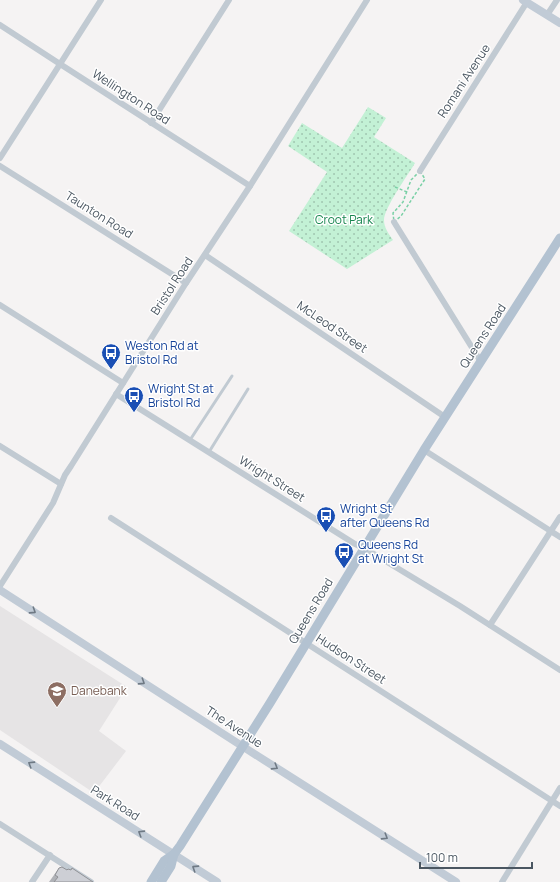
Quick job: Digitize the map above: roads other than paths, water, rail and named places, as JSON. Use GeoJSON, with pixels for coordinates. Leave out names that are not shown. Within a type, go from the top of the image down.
{"type":"FeatureCollection","features":[{"type":"Feature","properties":{"kind":"main road","name":"Queens Road"},"geometry":{"type":"LineString","coordinates":[[161,882],[171,866],[174,854],[270,703],[424,450],[560,238]]}},
{"type":"Feature","properties":{"kind":"main road","name":"Queens Road"},"geometry":{"type":"LineString","coordinates":[[151,882],[164,861],[174,854]]}},
{"type":"Feature","properties":{"kind":"street"},"geometry":{"type":"LineString","coordinates":[[0,158],[101,0]]}},
{"type":"Feature","properties":{"kind":"street"},"geometry":{"type":"LineString","coordinates":[[151,123],[229,0]]}},
{"type":"Feature","properties":{"kind":"street","name":"Bristol Road"},"geometry":{"type":"LineString","coordinates":[[0,586],[53,503],[70,466],[186,283],[250,186],[367,0]]}},
{"type":"Feature","properties":{"kind":"street"},"geometry":{"type":"LineString","coordinates":[[547,15],[557,0]]}},
{"type":"Feature","properties":{"kind":"street"},"geometry":{"type":"LineString","coordinates":[[525,1],[560,23]]}},
{"type":"Feature","properties":{"kind":"street","name":"Romani Avenue"},"geometry":{"type":"LineString","coordinates":[[420,171],[525,1]]}},
{"type":"Feature","properties":{"kind":"street","name":"Wellington Road"},"geometry":{"type":"LineString","coordinates":[[0,25],[250,186]]}},
{"type":"Feature","properties":{"kind":"street","name":"Taunton Road"},"geometry":{"type":"LineString","coordinates":[[0,166],[186,283]]}},
{"type":"Feature","properties":{"kind":"street"},"geometry":{"type":"LineString","coordinates":[[394,222],[481,362]]}},
{"type":"Feature","properties":{"kind":"street","name":"McLeod Street"},"geometry":{"type":"LineString","coordinates":[[205,255],[445,417]]}},
{"type":"Feature","properties":{"kind":"street"},"geometry":{"type":"LineString","coordinates":[[0,305],[123,383]]}},
{"type":"Feature","properties":{"kind":"street","name":"Wright Street"},"geometry":{"type":"LineString","coordinates":[[116,394],[355,544],[364,548],[490,625],[560,670]]}},
{"type":"Feature","properties":{"kind":"street"},"geometry":{"type":"LineString","coordinates":[[0,446],[61,484]]}},
{"type":"Feature","properties":{"kind":"street"},"geometry":{"type":"LineString","coordinates":[[424,450],[560,537]]}},
{"type":"Feature","properties":{"kind":"street"},"geometry":{"type":"LineString","coordinates":[[490,625],[560,517]]}},
{"type":"Feature","properties":{"kind":"street","name":"Hudson Street"},"geometry":{"type":"LineString","coordinates":[[111,518],[560,806]]}},
{"type":"Feature","properties":{"kind":"street","name":"The Avenue"},"geometry":{"type":"LineString","coordinates":[[0,590],[456,882]]}},
{"type":"Feature","properties":{"kind":"street","name":"Park Road"},"geometry":{"type":"LineString","coordinates":[[0,744],[217,882]]}},
{"type":"Feature","properties":{"kind":"street"},"geometry":{"type":"LineString","coordinates":[[502,882],[560,788]]}},
{"type":"Feature","properties":{"kind":"street"},"geometry":{"type":"LineString","coordinates":[[0,824],[91,882]]}},
{"type":"Feature","properties":{"kind":"street"},"geometry":{"type":"LineString","coordinates":[[32,882],[50,856]]}},
{"type":"Feature","properties":{"kind":"lane"},"geometry":{"type":"LineString","coordinates":[[190,440],[232,376]]}},
{"type":"Feature","properties":{"kind":"lane"},"geometry":{"type":"LineString","coordinates":[[209,452],[248,389]]}},
{"type":"Feature","properties":{"kind":"place","name":"Weston Rd at Bristol Rd"},"geometry":{"type":"Point","coordinates":[111,370]}},
{"type":"Feature","properties":{"kind":"place","name":"Wright St at Bristol Rd"},"geometry":{"type":"Point","coordinates":[134,413]}},
{"type":"Feature","properties":{"kind":"place","name":"Wright St after Queens Rd"},"geometry":{"type":"Point","coordinates":[326,533]}},
{"type":"Feature","properties":{"kind":"place","name":"Queens Rd at Wright St"},"geometry":{"type":"Point","coordinates":[344,569]}},
{"type":"Feature","properties":{"kind":"place","name":"Danebank"},"geometry":{"type":"Point","coordinates":[57,708]}},
{"type":"Feature","properties":{"kind":"park label","name":"Croot Park"},"geometry":{"type":"Point","coordinates":[344,220]}}]}
